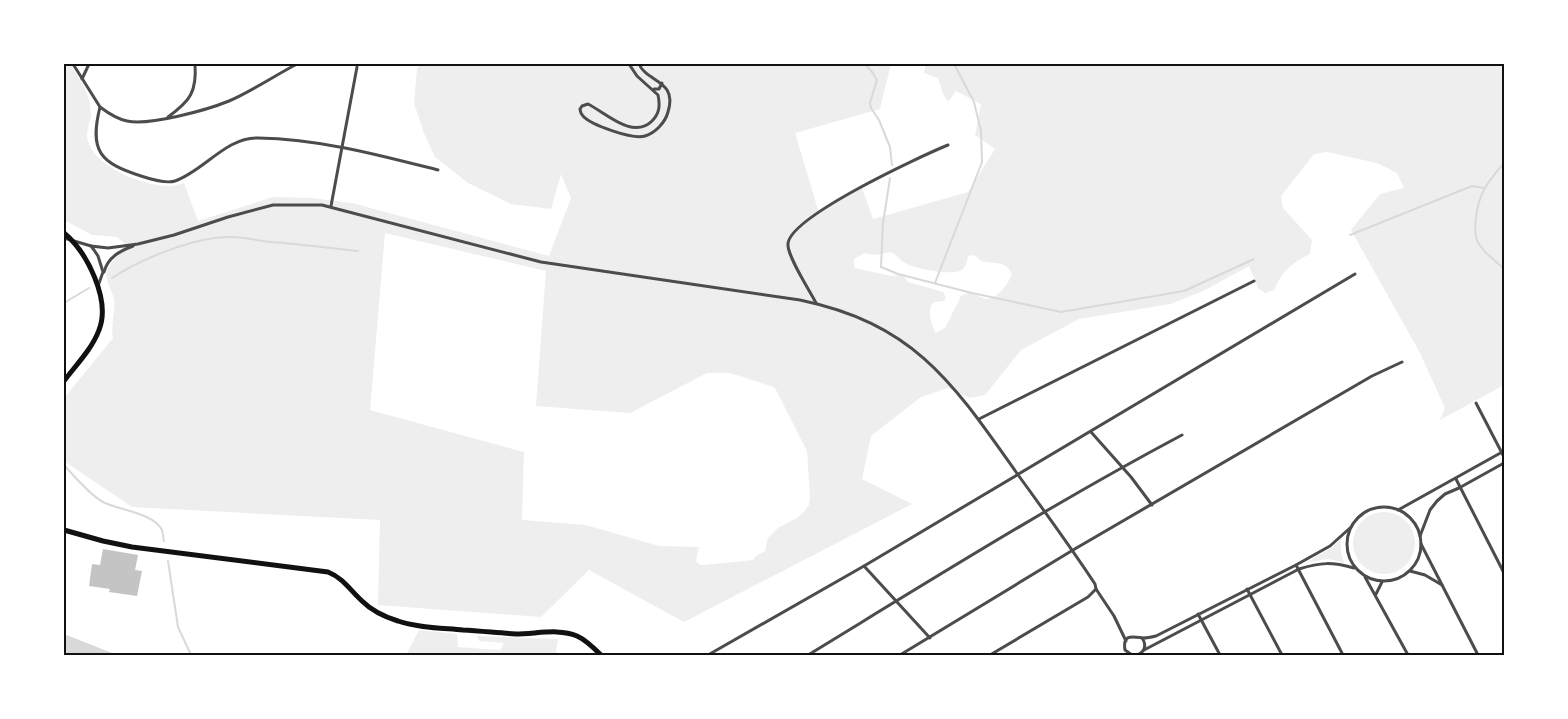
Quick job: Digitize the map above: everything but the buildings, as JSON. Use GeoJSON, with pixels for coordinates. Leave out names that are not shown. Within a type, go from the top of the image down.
{"type":"FeatureCollection","features":[{"type":"Feature","properties":{"kind":"main road"},"geometry":{"type":"LineString","coordinates":[[64,233],[72,240],[87,262],[98,287],[102,312],[99,329],[88,349],[64,381]]}},
{"type":"Feature","properties":{"kind":"main road"},"geometry":{"type":"LineString","coordinates":[[64,530],[132,547],[328,572],[344,581],[372,609],[399,621],[436,628],[517,634],[548,632],[569,634],[582,639],[601,655]]}},
{"type":"Feature","properties":{"kind":"street"},"geometry":{"type":"LineString","coordinates":[[73,64],[100,107],[114,117],[127,121],[147,122],[165,119],[228,101],[297,64]]}},
{"type":"Feature","properties":{"kind":"street"},"geometry":{"type":"LineString","coordinates":[[82,79],[89,64]]}},
{"type":"Feature","properties":{"kind":"street"},"geometry":{"type":"LineString","coordinates":[[165,119],[184,105],[194,91],[195,64]]}},
{"type":"Feature","properties":{"kind":"street"},"geometry":{"type":"LineString","coordinates":[[629,64],[637,76],[658,95],[659,109],[654,119],[643,127],[636,127],[624,124],[588,104],[580,109],[581,114],[587,120],[610,130],[634,137],[645,136],[656,130],[665,121],[670,102],[662,83],[644,71],[639,64]]}},
{"type":"Feature","properties":{"kind":"street"},"geometry":{"type":"LineString","coordinates":[[331,206],[357,67]]}},
{"type":"Feature","properties":{"kind":"street"},"geometry":{"type":"LineString","coordinates":[[653,89],[659,89],[662,83]]}},
{"type":"Feature","properties":{"kind":"street"},"geometry":{"type":"LineString","coordinates":[[100,107],[94,138],[101,156],[128,172],[151,179],[172,182],[197,169],[235,144],[256,138],[342,146],[438,170]]}},
{"type":"Feature","properties":{"kind":"street"},"geometry":{"type":"LineString","coordinates":[[816,303],[791,257],[787,245],[795,229],[814,215],[848,195],[901,166],[948,145]]}},
{"type":"Feature","properties":{"kind":"street"},"geometry":{"type":"LineString","coordinates":[[64,238],[91,246],[108,248],[138,244],[174,235],[228,217],[273,205],[331,206],[541,262],[829,306],[864,320],[904,341],[939,371],[979,419],[1074,550],[1114,616],[1126,641],[1125,650],[1130,655]]}},
{"type":"Feature","properties":{"kind":"street"},"geometry":{"type":"LineString","coordinates":[[98,287],[106,264],[114,256],[138,244]]}},
{"type":"Feature","properties":{"kind":"street"},"geometry":{"type":"LineString","coordinates":[[91,246],[98,256],[103,272]]}},
{"type":"Feature","properties":{"kind":"street"},"geometry":{"type":"LineString","coordinates":[[708,655],[864,566],[1354,274]]}},
{"type":"Feature","properties":{"kind":"street"},"geometry":{"type":"LineString","coordinates":[[979,419],[1254,280]]}},
{"type":"Feature","properties":{"kind":"street"},"geometry":{"type":"LineString","coordinates":[[900,655],[1074,550],[1372,376],[1402,362]]}},
{"type":"Feature","properties":{"kind":"street"},"geometry":{"type":"LineString","coordinates":[[1476,403],[1504,456]]}},
{"type":"Feature","properties":{"kind":"street"},"geometry":{"type":"LineString","coordinates":[[1091,432],[1152,505]]}},
{"type":"Feature","properties":{"kind":"street"},"geometry":{"type":"LineString","coordinates":[[808,655],[1122,467],[1182,436]]}},
{"type":"Feature","properties":{"kind":"street"},"geometry":{"type":"LineString","coordinates":[[1397,510],[1503,452]]}},
{"type":"Feature","properties":{"kind":"street"},"geometry":{"type":"LineString","coordinates":[[1420,537],[1430,510],[1437,501],[1445,494],[1504,463]]}},
{"type":"Feature","properties":{"kind":"street"},"geometry":{"type":"LineString","coordinates":[[1456,479],[1504,573]]}},
{"type":"Feature","properties":{"kind":"street"},"geometry":{"type":"LineString","coordinates":[[1126,641],[1133,636],[1141,638],[1156,636],[1296,564],[1330,546],[1358,518],[1368,511],[1385,507],[1397,510],[1412,520],[1421,543],[1478,655]]}},
{"type":"Feature","properties":{"kind":"street"},"geometry":{"type":"LineString","coordinates":[[1350,528],[1347,552],[1355,568]]}},
{"type":"Feature","properties":{"kind":"street"},"geometry":{"type":"LineString","coordinates":[[1141,654],[1250,595],[1315,564],[1331,562],[1355,568],[1365,576],[1382,582],[1400,578],[1410,571],[1417,561],[1421,543]]}},
{"type":"Feature","properties":{"kind":"street"},"geometry":{"type":"LineString","coordinates":[[1296,564],[1343,655]]}},
{"type":"Feature","properties":{"kind":"street"},"geometry":{"type":"LineString","coordinates":[[864,566],[930,638]]}},
{"type":"Feature","properties":{"kind":"street"},"geometry":{"type":"LineString","coordinates":[[1410,571],[1425,575],[1442,585]]}},
{"type":"Feature","properties":{"kind":"street"},"geometry":{"type":"LineString","coordinates":[[1365,576],[1408,655]]}},
{"type":"Feature","properties":{"kind":"street"},"geometry":{"type":"LineString","coordinates":[[1376,595],[1382,582]]}},
{"type":"Feature","properties":{"kind":"street"},"geometry":{"type":"LineString","coordinates":[[990,655],[1088,597],[1096,587]]}},
{"type":"Feature","properties":{"kind":"street"},"geometry":{"type":"LineString","coordinates":[[1247,589],[1282,655]]}},
{"type":"Feature","properties":{"kind":"street"},"geometry":{"type":"LineString","coordinates":[[1198,614],[1220,655]]}},
{"type":"Feature","properties":{"kind":"street"},"geometry":{"type":"LineString","coordinates":[[1141,638],[1144,641],[1141,654]]}},
{"type":"Feature","properties":{"kind":"shaded area"},"geometry":{"type":"Polygon","coordinates":[[[64,64],[70,64],[87,94],[91,116],[87,135],[90,146],[97,156],[121,173],[135,179],[162,186],[184,183],[198,221],[273,197],[312,198],[352,203],[549,256],[571,198],[561,174],[551,209],[511,204],[468,183],[435,157],[424,133],[414,103],[417,69],[420,64],[891,64],[880,109],[795,133],[819,213],[861,185],[873,219],[968,192],[995,149],[975,135],[981,104],[956,91],[948,102],[943,94],[938,78],[924,73],[926,64],[1504,64],[1504,385],[1440,420],[1445,408],[1420,353],[1351,230],[1380,194],[1404,188],[1397,173],[1377,163],[1327,152],[1314,154],[1281,196],[1283,208],[1312,240],[1310,254],[1288,268],[1274,290],[1265,293],[1258,288],[1249,266],[1205,290],[1171,304],[1079,319],[1021,350],[985,395],[970,398],[948,388],[921,397],[871,436],[862,479],[912,504],[684,622],[589,570],[541,617],[378,605],[380,520],[132,507],[64,461],[64,398],[113,338],[114,298],[106,274],[125,244],[117,237],[92,235],[64,220],[64,64]],[[385,233],[370,410],[524,452],[522,520],[586,525],[659,546],[699,547],[696,561],[700,565],[704,565],[753,560],[765,551],[768,538],[778,528],[797,518],[809,505],[807,451],[775,388],[730,373],[707,373],[630,413],[536,406],[546,271],[385,233]],[[891,252],[875,255],[864,253],[854,259],[854,266],[855,268],[891,276],[903,275],[908,282],[943,292],[946,298],[944,301],[933,303],[930,310],[936,333],[945,328],[961,296],[970,292],[990,299],[1002,290],[1012,274],[1003,264],[981,261],[974,255],[968,256],[962,270],[942,272],[912,266],[891,252]]]}},
{"type":"Feature","properties":{"kind":"shaded area"},"geometry":{"type":"Polygon","coordinates":[[[1384,512],[1401,517],[1406,521],[1410,526],[1415,543],[1410,560],[1406,565],[1401,569],[1384,574],[1367,569],[1362,565],[1358,560],[1353,543],[1358,526],[1362,521],[1367,517],[1384,512]]]}},
{"type":"Feature","properties":{"kind":"shaded area"},"geometry":{"type":"Polygon","coordinates":[[[1341,539],[1341,552],[1344,563],[1329,559],[1307,562],[1333,547],[1341,539]]]}},
{"type":"Feature","properties":{"kind":"shaded area"},"geometry":{"type":"Polygon","coordinates":[[[419,630],[457,634],[458,647],[500,650],[504,643],[479,641],[477,636],[558,639],[556,652],[558,653],[557,655],[406,655],[419,630]]]}},
{"type":"Feature","properties":{"kind":"shaded area"},"geometry":{"type":"Polygon","coordinates":[[[64,634],[117,655],[64,655],[64,634]]]}},
{"type":"Feature","properties":{"kind":"waterway"},"geometry":{"type":"LineString","coordinates":[[865,64],[877,80],[870,103],[890,147],[892,165]]}},
{"type":"Feature","properties":{"kind":"waterway"},"geometry":{"type":"LineString","coordinates":[[935,283],[982,162],[981,131],[974,102],[954,64]]}},
{"type":"Feature","properties":{"kind":"waterway"},"geometry":{"type":"LineString","coordinates":[[1504,163],[1482,194],[1477,208],[1475,227],[1476,238],[1481,248],[1504,269]]}},
{"type":"Feature","properties":{"kind":"waterway"},"geometry":{"type":"LineString","coordinates":[[890,178],[883,223],[881,267],[898,274],[972,293],[1061,312],[1184,291],[1254,259]]}},
{"type":"Feature","properties":{"kind":"waterway"},"geometry":{"type":"LineString","coordinates":[[1350,235],[1472,186],[1484,188]]}},
{"type":"Feature","properties":{"kind":"waterway"},"geometry":{"type":"LineString","coordinates":[[112,278],[168,250],[215,238],[240,237],[358,251]]}},
{"type":"Feature","properties":{"kind":"waterway"},"geometry":{"type":"LineString","coordinates":[[64,303],[89,288]]}},
{"type":"Feature","properties":{"kind":"waterway"},"geometry":{"type":"LineString","coordinates":[[64,465],[98,499],[144,516],[158,524],[162,530],[164,541]]}},
{"type":"Feature","properties":{"kind":"waterway"},"geometry":{"type":"LineString","coordinates":[[168,561],[178,627],[191,655]]}}]}
